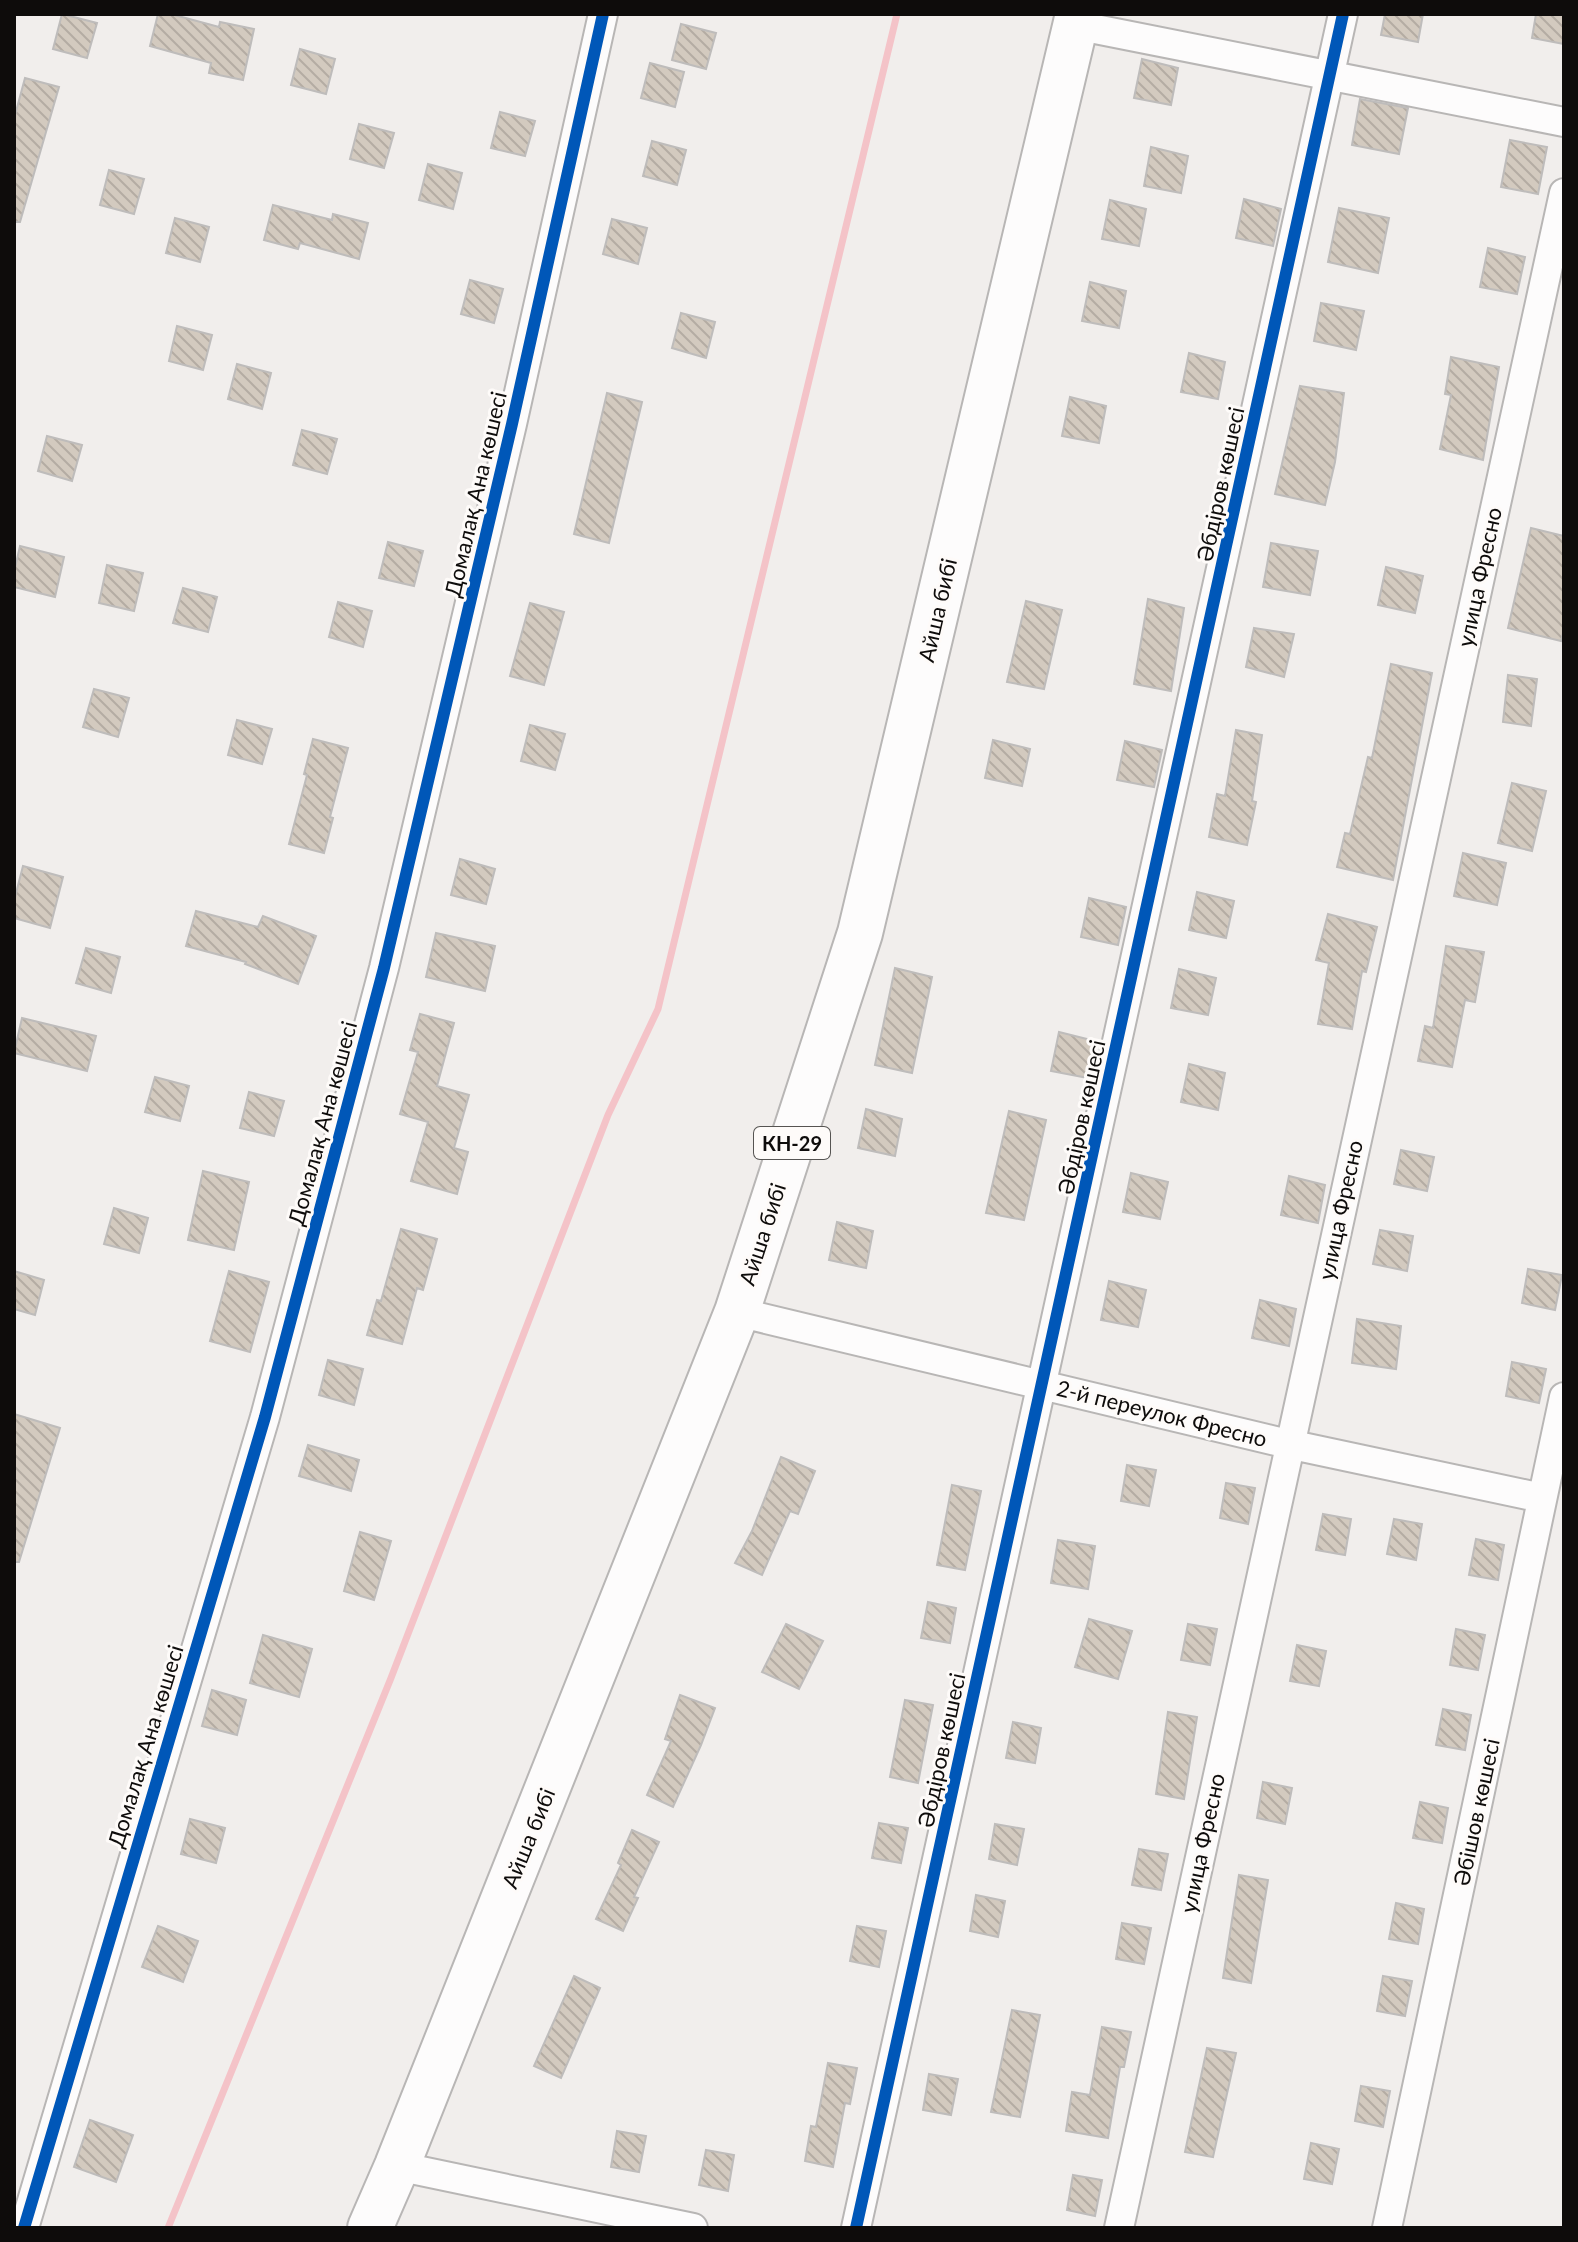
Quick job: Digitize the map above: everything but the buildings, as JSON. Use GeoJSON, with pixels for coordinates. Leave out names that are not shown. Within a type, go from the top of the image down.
{"type":"FeatureCollection","features":[{"type":"Feature","properties":{"kind":"main road","name":"Айша бибі"},"geometry":{"type":"LineString","coordinates":[[370,2228],[737,1312],[860,933],[1076,20]]}},
{"type":"Feature","properties":{"kind":"street","name":"Домалақ Ана көшесі"},"geometry":{"type":"LineString","coordinates":[[24,2228],[265,1417],[384,968],[505,454],[603,14]]}},
{"type":"Feature","properties":{"kind":"street","name":"Әбдіров көшесі"},"geometry":{"type":"LineString","coordinates":[[856,2228],[1343,14]]}},
{"type":"Feature","properties":{"kind":"street"},"geometry":{"type":"LineString","coordinates":[[1076,20],[1564,122]]}},
{"type":"Feature","properties":{"kind":"street","name":"улица Фресно"},"geometry":{"type":"LineString","coordinates":[[1119,2228],[1564,193]]}},
{"type":"Feature","properties":{"kind":"street","name":"2-й переулок Фресно"},"geometry":{"type":"LineString","coordinates":[[737,1312],[1288,1444],[1542,1498]]}},
{"type":"Feature","properties":{"kind":"street","name":"Әбішов көшесі"},"geometry":{"type":"LineString","coordinates":[[1387,2228],[1564,1397]]}},
{"type":"Feature","properties":{"kind":"street"},"geometry":{"type":"LineString","coordinates":[[397,2166],[693,2228]]}},
{"type":"Feature","properties":{"kind":"waterway"},"geometry":{"type":"LineString","coordinates":[[168,2228],[391,1678],[608,1115],[658,1009],[897,14]]}},
{"type":"Feature","properties":{"kind":"cycle path"},"geometry":{"type":"LineString","coordinates":[[24,2228],[265,1417],[384,968],[512,424],[603,14]]}},
{"type":"Feature","properties":{"kind":"cycle path"},"geometry":{"type":"LineString","coordinates":[[856,2228],[1343,14]]}}]}
